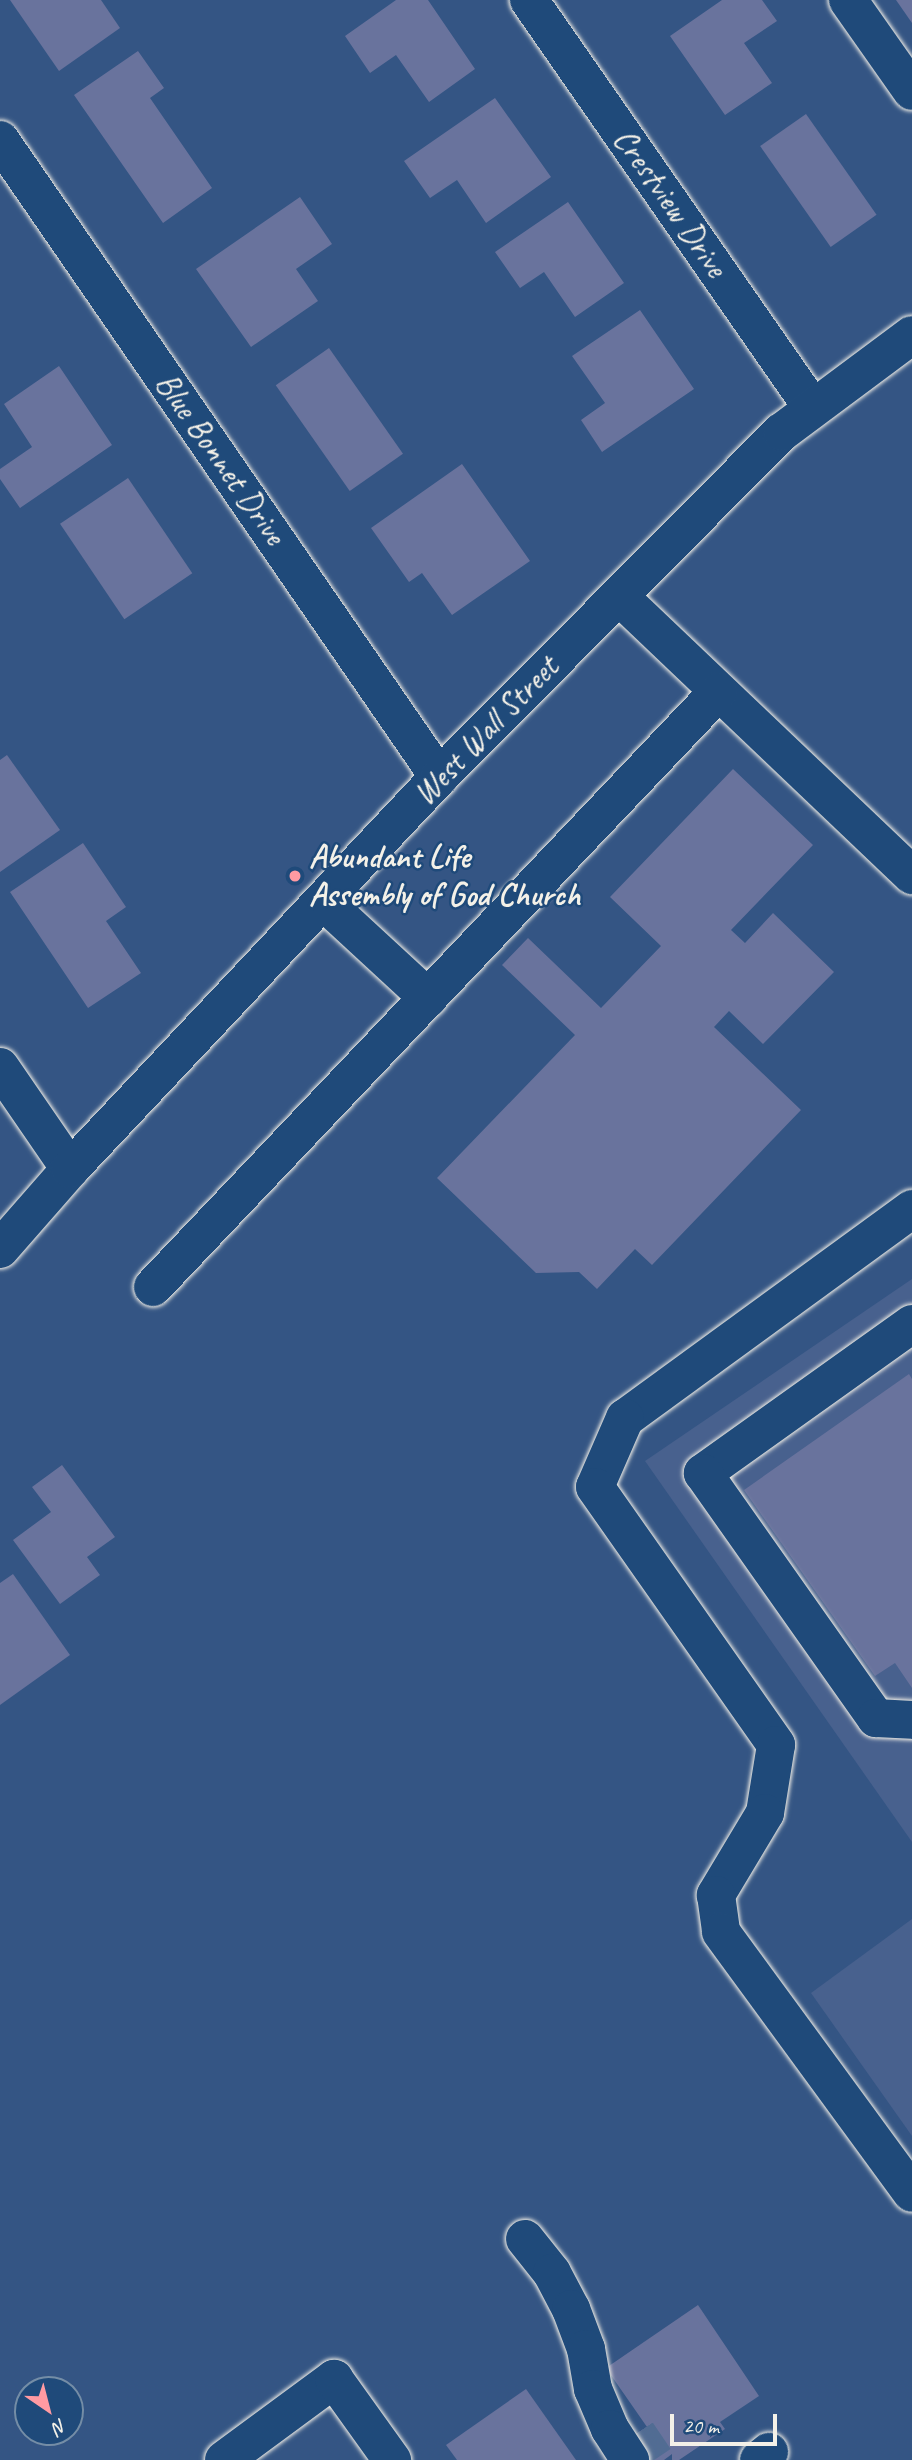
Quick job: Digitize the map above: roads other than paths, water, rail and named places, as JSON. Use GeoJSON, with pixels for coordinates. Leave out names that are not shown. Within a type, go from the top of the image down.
{"type":"FeatureCollection","features":[{"type":"Feature","properties":{"kind":"street","name":"Crestview Drive"},"geometry":{"type":"LineString","coordinates":[[529,0],[812,407]]}},
{"type":"Feature","properties":{"kind":"street"},"geometry":{"type":"LineString","coordinates":[[848,0],[912,91]]}},
{"type":"Feature","properties":{"kind":"street","name":"Blue Bonnet Drive"},"geometry":{"type":"LineString","coordinates":[[0,140],[439,777]]}},
{"type":"Feature","properties":{"kind":"street","name":"West Wall Street"},"geometry":{"type":"LineString","coordinates":[[0,1249],[71,1169],[439,777],[782,432],[912,335]]}},
{"type":"Feature","properties":{"kind":"street"},"geometry":{"type":"LineString","coordinates":[[619,596],[912,875]]}},
{"type":"Feature","properties":{"kind":"street"},"geometry":{"type":"LineString","coordinates":[[153,1287],[718,692]]}},
{"type":"Feature","properties":{"kind":"street"},"geometry":{"type":"LineString","coordinates":[[323,901],[428,998]]}},
{"type":"Feature","properties":{"kind":"street"},"geometry":{"type":"LineString","coordinates":[[0,1067],[71,1169]]}},
{"type":"Feature","properties":{"kind":"street"},"geometry":{"type":"LineString","coordinates":[[912,1209],[625,1418],[595,1487],[776,1745],[765,1813],[716,1895],[721,1932],[912,2193]]}},
{"type":"Feature","properties":{"kind":"street"},"geometry":{"type":"LineString","coordinates":[[912,1324],[703,1473],[876,1718],[912,1720]]}},
{"type":"Feature","properties":{"kind":"street"},"geometry":{"type":"LineString","coordinates":[[525,2239],[552,2273],[571,2309],[586,2349],[593,2389],[625,2441]]}},
{"type":"Feature","properties":{"kind":"street"},"geometry":{"type":"LineString","coordinates":[[224,2460],[334,2379],[392,2460]]}},
{"type":"Feature","properties":{"kind":"tunnel"},"geometry":{"type":"LineString","coordinates":[[637,2433],[655,2460]]}},
{"type":"Feature","properties":{"kind":"place","name":"Abundant Life Assembly of God Church"},"geometry":{"type":"Point","coordinates":[295,876]}}]}
